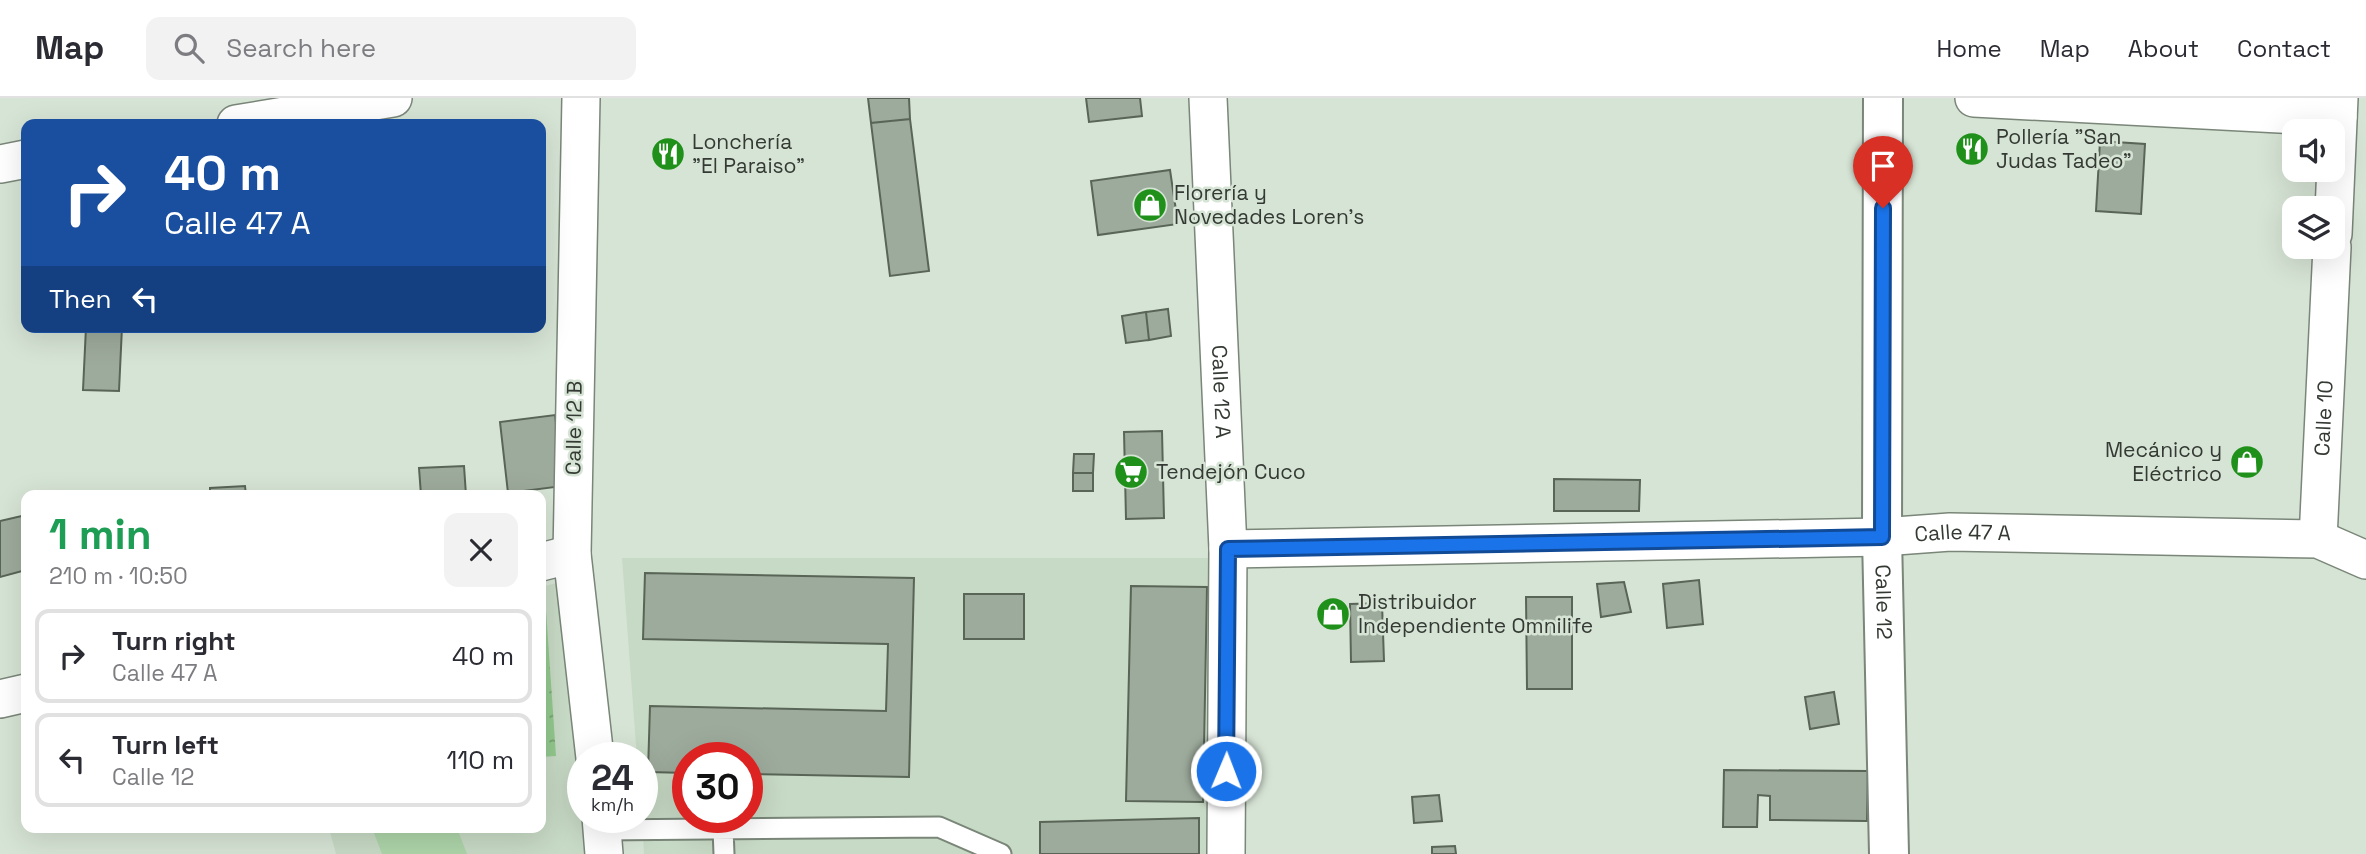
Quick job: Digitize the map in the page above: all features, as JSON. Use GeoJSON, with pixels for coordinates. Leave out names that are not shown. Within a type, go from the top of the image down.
{"type":"FeatureCollection","features":[{"type":"Feature","properties":{"kind":"street"},"geometry":{"type":"LineString","coordinates":[[266,119],[393,98]]}},
{"type":"Feature","properties":{"kind":"street","name":"Calle 12 B"},"geometry":{"type":"LineString","coordinates":[[580,98],[556,558],[592,742]]}},
{"type":"Feature","properties":{"kind":"street","name":"Calle 12 A"},"geometry":{"type":"LineString","coordinates":[[1209,98],[1228,549],[1226,854]]}},
{"type":"Feature","properties":{"kind":"street","name":"Calle 12"},"geometry":{"type":"LineString","coordinates":[[1883,98],[1882,537],[1889,854]]}},
{"type":"Feature","properties":{"kind":"street"},"geometry":{"type":"LineString","coordinates":[[1974,98],[2339,107],[2335,196]]}},
{"type":"Feature","properties":{"kind":"street"},"geometry":{"type":"LineString","coordinates":[[0,164],[21,160]]}},
{"type":"Feature","properties":{"kind":"street","name":"Calle 10"},"geometry":{"type":"LineString","coordinates":[[2318,539],[2331,259]]}},
{"type":"Feature","properties":{"kind":"street","name":"Calle 47 A"},"geometry":{"type":"LineString","coordinates":[[1228,549],[1882,537],[1950,532],[2318,539]]}},
{"type":"Feature","properties":{"kind":"street"},"geometry":{"type":"LineString","coordinates":[[2318,539],[2366,560]]}},
{"type":"Feature","properties":{"kind":"street"},"geometry":{"type":"LineString","coordinates":[[0,699],[21,694]]}},
{"type":"Feature","properties":{"kind":"lane"},"geometry":{"type":"LineString","coordinates":[[763,828],[939,827],[1001,854]]}},
{"type":"Feature","properties":{"kind":"lane"},"geometry":{"type":"LineString","coordinates":[[602,834],[672,831]]}},
{"type":"Feature","properties":{"kind":"lane"},"geometry":{"type":"LineString","coordinates":[[723,833],[724,854]]}},
{"type":"Feature","properties":{"kind":"shaded area"},"geometry":{"type":"Polygon","coordinates":[[[622,558],[1223,558],[1222,854],[644,854],[643,833],[658,833],[658,742],[636,742],[622,558]]]}},
{"type":"Feature","properties":{"kind":"shaded area"},"geometry":{"type":"Polygon","coordinates":[[[564,581],[578,742],[567,742],[567,833],[586,833],[588,854],[336,854],[330,833],[546,833],[546,586],[564,581]]]}},
{"type":"Feature","properties":{"kind":"shaded area"},"geometry":{"type":"Polygon","coordinates":[[[374,833],[459,833],[467,854],[382,854],[374,833]]]}},
{"type":"Feature","properties":{"kind":"water"},"geometry":{"type":"Polygon","coordinates":[[[546,610],[556,756],[546,757],[546,610]]]}},
{"type":"Feature","properties":{"kind":"building"},"geometry":{"type":"Polygon","coordinates":[[[868,98],[909,98],[910,119],[871,123],[868,98]]]}},
{"type":"Feature","properties":{"kind":"building"},"geometry":{"type":"Polygon","coordinates":[[[1086,98],[1140,98],[1142,116],[1089,122],[1086,98]]]}},
{"type":"Feature","properties":{"kind":"building"},"geometry":{"type":"Polygon","coordinates":[[[910,119],[929,271],[890,276],[871,123],[910,119]]]}},
{"type":"Feature","properties":{"kind":"building"},"geometry":{"type":"Polygon","coordinates":[[[2100,141],[2145,144],[2141,214],[2096,211],[2100,141]]]}},
{"type":"Feature","properties":{"kind":"building"},"geometry":{"type":"Polygon","coordinates":[[[1170,170],[1178,224],[1098,235],[1091,181],[1170,170]]]}},
{"type":"Feature","properties":{"kind":"building"},"geometry":{"type":"Polygon","coordinates":[[[1168,309],[1171,336],[1149,340],[1146,312],[1168,309]]]}},
{"type":"Feature","properties":{"kind":"building"},"geometry":{"type":"Polygon","coordinates":[[[1146,312],[1149,340],[1126,343],[1122,316],[1146,312]]]}},
{"type":"Feature","properties":{"kind":"building"},"geometry":{"type":"Polygon","coordinates":[[[86,333],[122,333],[119,391],[83,390],[86,333]]]}},
{"type":"Feature","properties":{"kind":"building"},"geometry":{"type":"Polygon","coordinates":[[[555,415],[563,486],[508,490],[500,422],[555,415]]]}},
{"type":"Feature","properties":{"kind":"building"},"geometry":{"type":"Polygon","coordinates":[[[1162,431],[1164,518],[1126,519],[1124,432],[1162,431]]]}},
{"type":"Feature","properties":{"kind":"building"},"geometry":{"type":"Polygon","coordinates":[[[1074,454],[1094,454],[1093,473],[1073,473],[1074,454]]]}},
{"type":"Feature","properties":{"kind":"building"},"geometry":{"type":"Polygon","coordinates":[[[464,466],[466,490],[421,490],[419,468],[464,466]]]}},
{"type":"Feature","properties":{"kind":"building"},"geometry":{"type":"Polygon","coordinates":[[[1073,473],[1093,473],[1093,491],[1073,491],[1073,473]]]}},
{"type":"Feature","properties":{"kind":"building"},"geometry":{"type":"Polygon","coordinates":[[[1554,479],[1640,480],[1639,511],[1554,511],[1554,479]]]}},
{"type":"Feature","properties":{"kind":"building"},"geometry":{"type":"Polygon","coordinates":[[[245,486],[245,490],[210,490],[245,486]]]}},
{"type":"Feature","properties":{"kind":"building"},"geometry":{"type":"Polygon","coordinates":[[[21,516],[21,571],[0,577],[0,521],[21,516]]]}},
{"type":"Feature","properties":{"kind":"building"},"geometry":{"type":"Polygon","coordinates":[[[645,573],[914,578],[909,777],[763,774],[763,742],[672,742],[672,773],[658,772],[658,742],[649,742],[650,706],[886,711],[888,644],[643,639],[645,573]]]}},
{"type":"Feature","properties":{"kind":"building"},"geometry":{"type":"Polygon","coordinates":[[[1699,580],[1703,624],[1667,628],[1663,584],[1699,580]]]}},
{"type":"Feature","properties":{"kind":"building"},"geometry":{"type":"Polygon","coordinates":[[[1624,582],[1631,612],[1601,617],[1597,584],[1624,582]]]}},
{"type":"Feature","properties":{"kind":"building"},"geometry":{"type":"Polygon","coordinates":[[[1131,586],[1207,587],[1203,802],[1126,801],[1131,586]]]}},
{"type":"Feature","properties":{"kind":"building"},"geometry":{"type":"Polygon","coordinates":[[[964,594],[1024,594],[1024,639],[964,639],[964,594]]]}},
{"type":"Feature","properties":{"kind":"building"},"geometry":{"type":"Polygon","coordinates":[[[1526,597],[1572,597],[1572,689],[1527,689],[1526,597]]]}},
{"type":"Feature","properties":{"kind":"building"},"geometry":{"type":"Polygon","coordinates":[[[1382,603],[1384,661],[1351,662],[1350,604],[1382,603]]]}},
{"type":"Feature","properties":{"kind":"building"},"geometry":{"type":"Polygon","coordinates":[[[1834,692],[1839,724],[1810,729],[1805,697],[1834,692]]]}},
{"type":"Feature","properties":{"kind":"building"},"geometry":{"type":"Polygon","coordinates":[[[1724,770],[1868,771],[1867,821],[1770,820],[1770,796],[1758,795],[1757,827],[1723,827],[1724,770]]]}},
{"type":"Feature","properties":{"kind":"building"},"geometry":{"type":"Polygon","coordinates":[[[1439,795],[1442,821],[1414,823],[1412,797],[1439,795]]]}},
{"type":"Feature","properties":{"kind":"building"},"geometry":{"type":"Polygon","coordinates":[[[1199,818],[1199,854],[1040,854],[1040,822],[1199,818]]]}},
{"type":"Feature","properties":{"kind":"building"},"geometry":{"type":"Polygon","coordinates":[[[1455,846],[1456,854],[1432,854],[1432,847],[1455,846]]]}},
{"type":"Feature","properties":{"kind":"place","name":"Pollería \"San Judas Tadeo\""},"geometry":{"type":"Point","coordinates":[1972,149]}},
{"type":"Feature","properties":{"kind":"place","name":"Lonchería \"El Paraiso\""},"geometry":{"type":"Point","coordinates":[668,154]}},
{"type":"Feature","properties":{"kind":"place","name":"Florería y Novedades Loren's"},"geometry":{"type":"Point","coordinates":[1150,205]}},
{"type":"Feature","properties":{"kind":"place","name":"Mecánico y Eléctrico"},"geometry":{"type":"Point","coordinates":[2247,462]}},
{"type":"Feature","properties":{"kind":"place","name":"Tendejón Cuco"},"geometry":{"type":"Point","coordinates":[1131,472]}},
{"type":"Feature","properties":{"kind":"place","name":"Distribuidor Independiente Omnilife"},"geometry":{"type":"Point","coordinates":[1333,614]}},
{"type":"Feature","properties":{"kind":"route"},"geometry":{"type":"LineString","coordinates":[[1226,771],[1228,549],[1882,537],[1883,208]]}}]}
